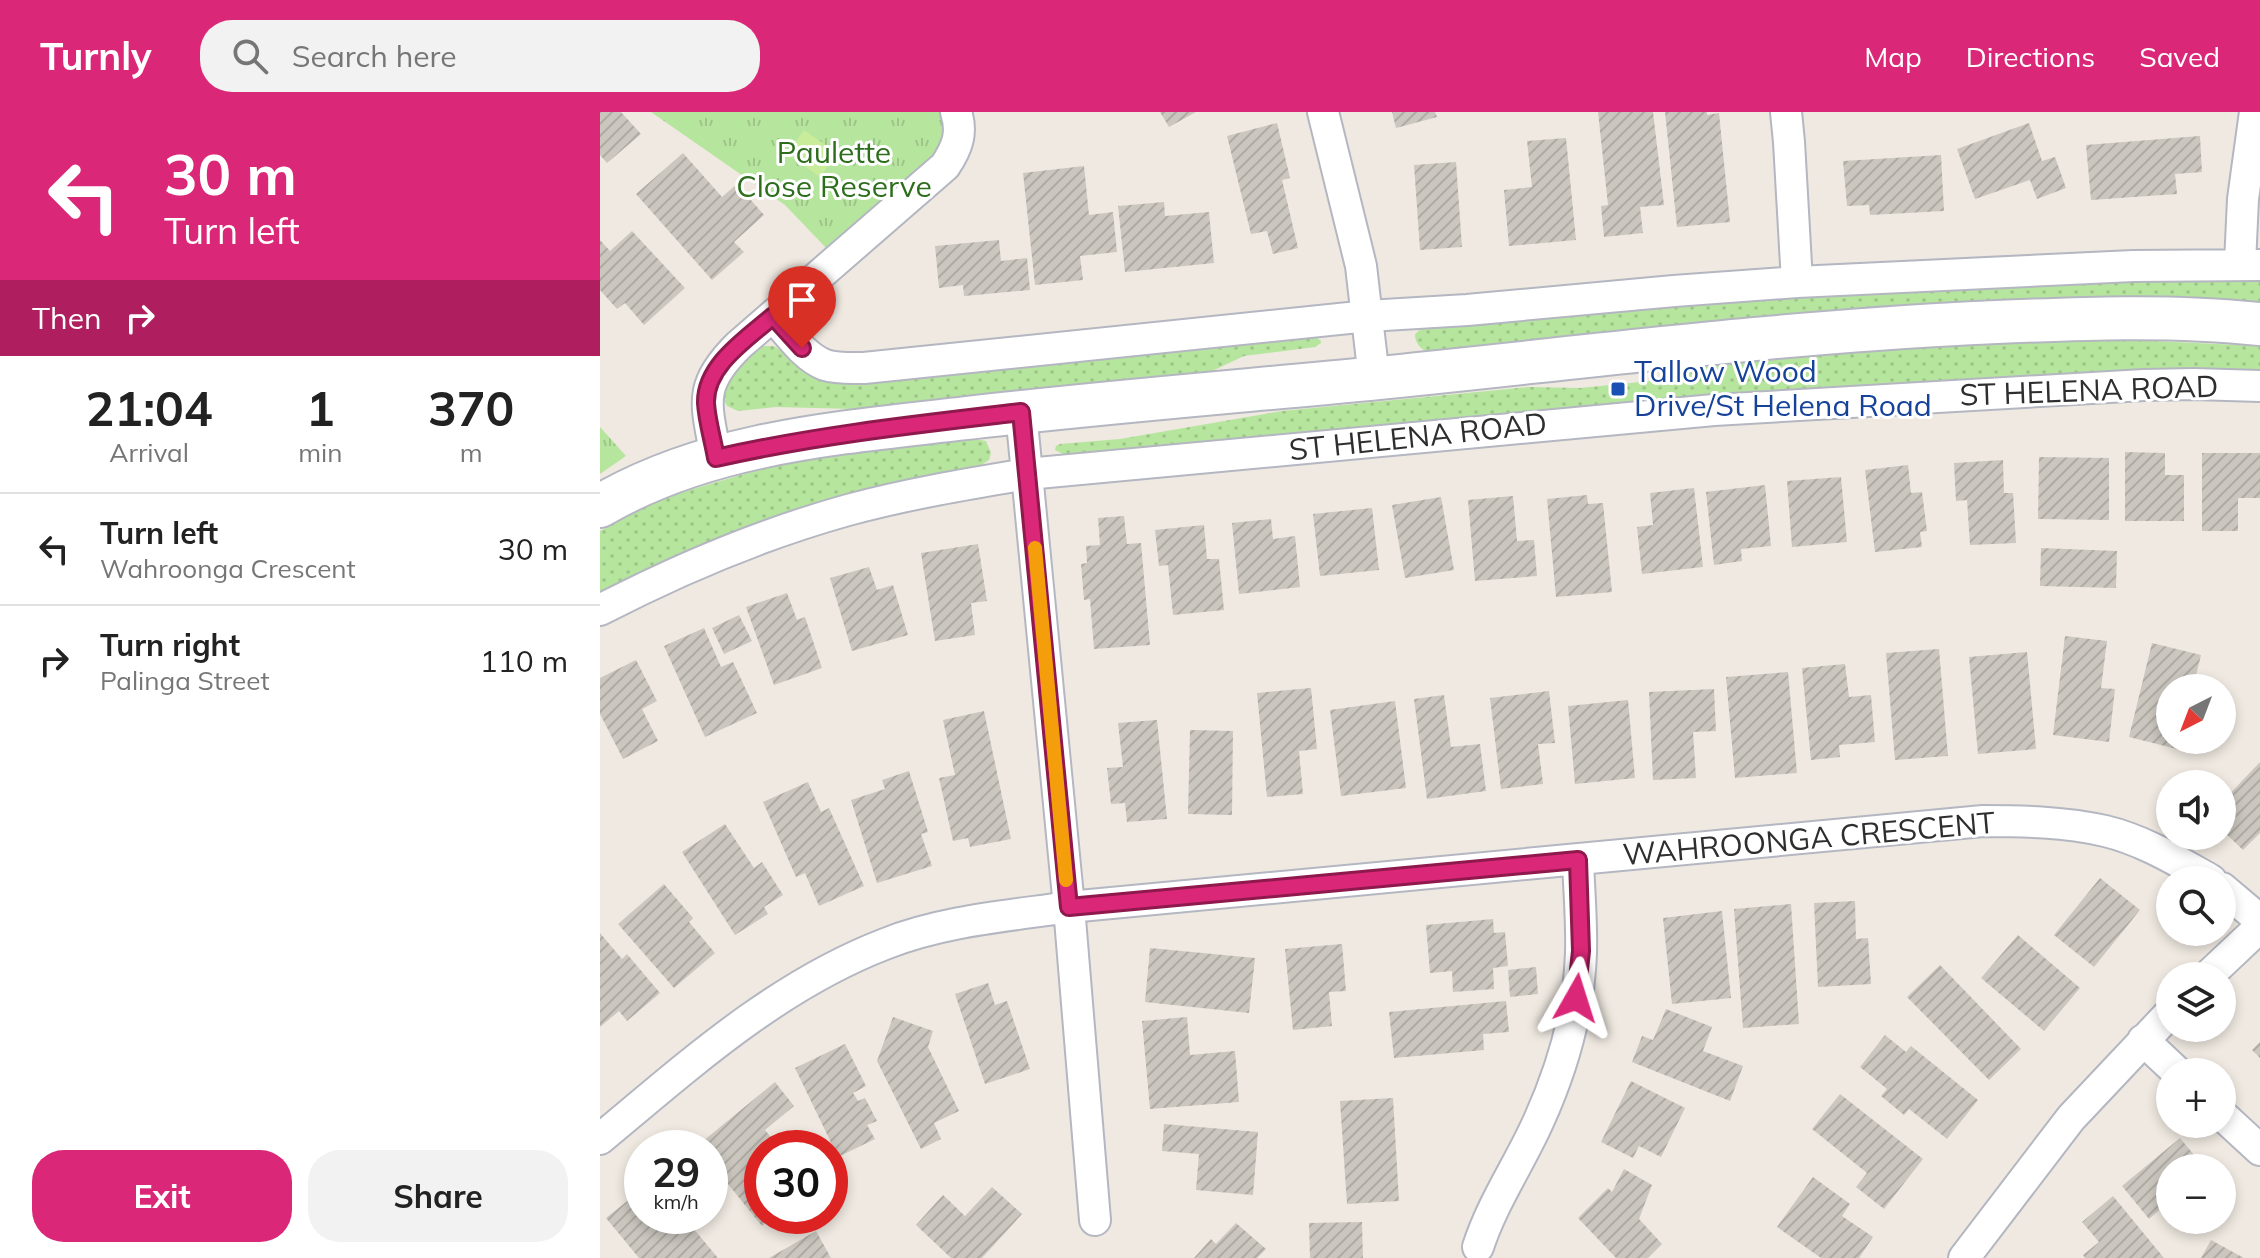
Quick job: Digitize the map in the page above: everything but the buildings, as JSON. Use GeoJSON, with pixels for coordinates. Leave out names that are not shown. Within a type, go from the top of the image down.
{"type":"FeatureCollection","features":[{"type":"Feature","properties":{"kind":"main road","name":"ST HELENA ROAD"},"geometry":{"type":"LineString","coordinates":[[600,506],[672,471],[775,444],[1021,412],[1861,329],[2135,318],[2260,324]]}},
{"type":"Feature","properties":{"kind":"street"},"geometry":{"type":"LineString","coordinates":[[716,458],[706,404],[711,382],[730,354],[945,166],[959,139],[956,112]]}},
{"type":"Feature","properties":{"kind":"street"},"geometry":{"type":"LineString","coordinates":[[1323,112],[1361,266],[1374,378]]}},
{"type":"Feature","properties":{"kind":"street"},"geometry":{"type":"LineString","coordinates":[[1786,112],[1797,282]]}},
{"type":"Feature","properties":{"kind":"street"},"geometry":{"type":"LineString","coordinates":[[773,316],[802,348],[824,365],[864,368],[1368,316],[1797,282],[2133,266],[2250,265],[2243,199],[2255,112]]}},
{"type":"Feature","properties":{"kind":"street","name":"ST HELENA ROAD"},"geometry":{"type":"LineString","coordinates":[[600,610],[695,565],[795,527],[899,498],[1027,474],[1714,410],[2144,385],[2260,386]]}},
{"type":"Feature","properties":{"kind":"street"},"geometry":{"type":"LineString","coordinates":[[1021,412],[1069,907],[1095,1220]]}},
{"type":"Feature","properties":{"kind":"street","name":"WAHROONGA CRESCENT"},"geometry":{"type":"LineString","coordinates":[[600,1139],[733,1029],[825,970],[887,943],[949,925],[1069,907],[1952,824],[2022,821],[2105,831],[2142,844],[2184,866]]}},
{"type":"Feature","properties":{"kind":"street"},"geometry":{"type":"LineString","coordinates":[[1478,1247],[1494,1204],[1540,1118],[1565,1049],[1574,1014],[1581,951],[1578,860]]}},
{"type":"Feature","properties":{"kind":"street"},"geometry":{"type":"LineString","coordinates":[[2236,900],[2260,920]]}},
{"type":"Feature","properties":{"kind":"street"},"geometry":{"type":"LineString","coordinates":[[2223,962],[2260,927]]}},
{"type":"Feature","properties":{"kind":"street"},"geometry":{"type":"LineString","coordinates":[[1964,1258],[2071,1118],[2156,1027]]}},
{"type":"Feature","properties":{"kind":"street"},"geometry":{"type":"LineString","coordinates":[[2143,1040],[2162,1058]]}},
{"type":"Feature","properties":{"kind":"street"},"geometry":{"type":"LineString","coordinates":[[2236,1128],[2260,1150]]}},
{"type":"Feature","properties":{"kind":"green space","name":"Paulette Close Reserve"},"geometry":{"type":"Polygon","coordinates":[[[651,112],[945,112],[947,122],[942,151],[829,251],[785,205],[651,112]]]}},
{"type":"Feature","properties":{"kind":"green space"},"geometry":{"type":"Polygon","coordinates":[[[804,130],[837,153],[820,177],[787,154],[804,130]]]}},
{"type":"Feature","properties":{"kind":"green space"},"geometry":{"type":"Polygon","coordinates":[[[2144,278],[2260,279],[2260,304],[1431,353],[1419,346],[1415,338],[1422,328],[1727,302],[2144,278]]]}},
{"type":"Feature","properties":{"kind":"green space"},"geometry":{"type":"Polygon","coordinates":[[[1317,338],[1321,343],[1315,347],[1244,356],[1200,374],[855,409],[776,407],[738,411],[727,406],[722,396],[729,374],[760,346],[774,346],[852,382],[1317,338]]]}},
{"type":"Feature","properties":{"kind":"green space"},"geometry":{"type":"Polygon","coordinates":[[[2109,339],[2260,346],[2260,371],[2182,370],[1696,396],[1141,450],[1065,455],[1055,450],[1060,444],[1120,439],[1282,411],[1529,387],[1580,388],[1661,380],[1683,375],[1708,363],[1866,345],[2109,339]]]}},
{"type":"Feature","properties":{"kind":"green space"},"geometry":{"type":"Polygon","coordinates":[[[600,427],[626,456],[600,474],[600,427]]]}},
{"type":"Feature","properties":{"kind":"green space"},"geometry":{"type":"Polygon","coordinates":[[[975,439],[986,441],[991,453],[989,460],[977,468],[881,487],[600,594],[600,531],[641,508],[683,492],[789,461],[853,451],[975,439]]]}},
{"type":"Feature","properties":{"kind":"slow traffic"},"geometry":{"type":"LineString","coordinates":[[1035,548],[1066,880]]}},
{"type":"Feature","properties":{"kind":"place","name":"Tallow Wood Drive/St Helena Road"},"geometry":{"type":"Point","coordinates":[1618,389]}},
{"type":"Feature","properties":{"kind":"route"},"geometry":{"type":"LineString","coordinates":[[802,348],[773,316],[722,363],[711,382],[706,404],[716,458],[775,444],[874,429],[1021,412],[1069,907],[1578,860],[1581,951],[1576,998]]}}]}
